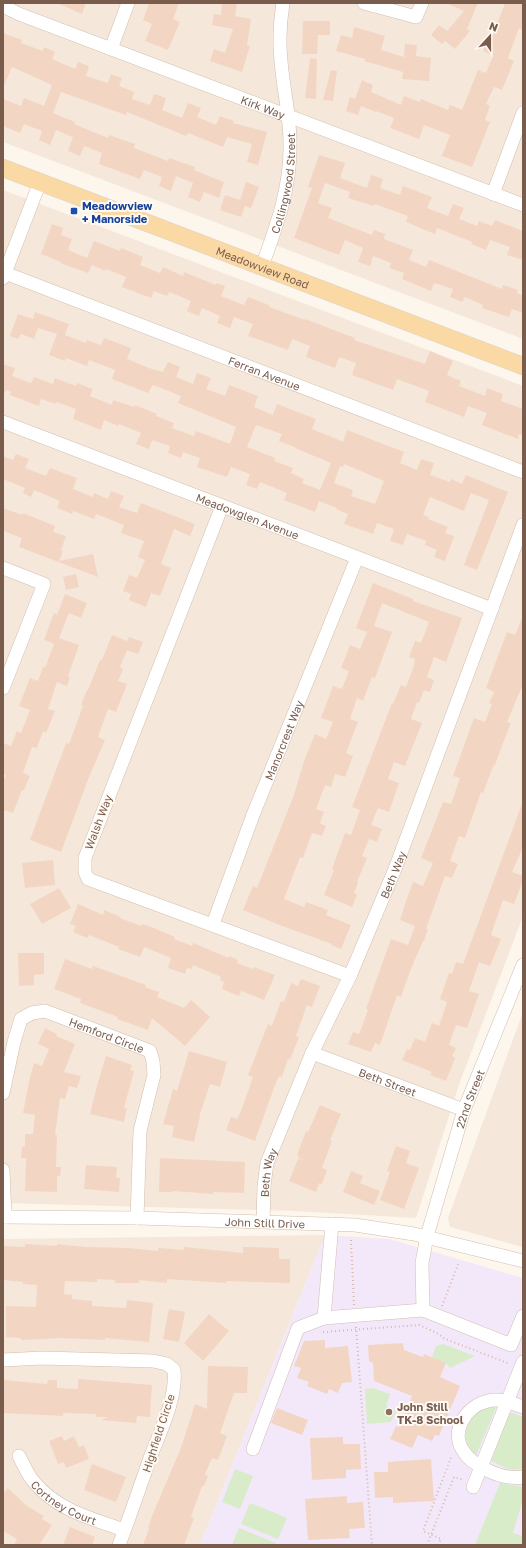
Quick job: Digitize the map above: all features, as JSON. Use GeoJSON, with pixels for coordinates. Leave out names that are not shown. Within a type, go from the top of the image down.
{"type":"FeatureCollection","features":[{"type":"Feature","properties":{"kind":"main road","name":"Meadowview Road"},"geometry":{"type":"LineString","coordinates":[[3,168],[523,366]]}},
{"type":"Feature","properties":{"kind":"street"},"geometry":{"type":"LineString","coordinates":[[111,49],[128,3]]}},
{"type":"Feature","properties":{"kind":"street","name":"Collingwood Street"},"geometry":{"type":"LineString","coordinates":[[262,266],[278,224],[289,173],[289,116],[281,61],[280,33],[283,3]]}},
{"type":"Feature","properties":{"kind":"street"},"geometry":{"type":"LineString","coordinates":[[364,3],[416,17],[422,3]]}},
{"type":"Feature","properties":{"kind":"street","name":"Kirk Way"},"geometry":{"type":"LineString","coordinates":[[3,6],[111,49],[523,205]]}},
{"type":"Feature","properties":{"kind":"street"},"geometry":{"type":"LineString","coordinates":[[493,194],[523,113]]}},
{"type":"Feature","properties":{"kind":"street"},"geometry":{"type":"LineString","coordinates":[[4,275],[40,182]]}},
{"type":"Feature","properties":{"kind":"street","name":"Ferran Avenue"},"geometry":{"type":"LineString","coordinates":[[4,275],[523,472]]}},
{"type":"Feature","properties":{"kind":"street","name":"Meadowglen Avenue"},"geometry":{"type":"LineString","coordinates":[[3,422],[492,609]]}},
{"type":"Feature","properties":{"kind":"street","name":"Walsh Way"},"geometry":{"type":"LineString","coordinates":[[222,506],[84,858],[85,872],[88,879],[350,976]]}},
{"type":"Feature","properties":{"kind":"street","name":"Beth Way"},"geometry":{"type":"LineString","coordinates":[[263,1222],[264,1186],[267,1163],[312,1053],[350,976],[395,870],[523,525]]}},
{"type":"Feature","properties":{"kind":"street","name":"Manorcrest Way"},"geometry":{"type":"LineString","coordinates":[[213,924],[253,814],[357,558]]}},
{"type":"Feature","properties":{"kind":"street"},"geometry":{"type":"LineString","coordinates":[[3,568],[44,584],[3,688]]}},
{"type":"Feature","properties":{"kind":"street","name":"22nd Street"},"geometry":{"type":"LineString","coordinates":[[423,1310],[422,1263],[426,1236],[464,1110],[523,965]]}},
{"type":"Feature","properties":{"kind":"street","name":"Hemford Circle"},"geometry":{"type":"LineString","coordinates":[[3,1093],[14,1042],[21,1019],[32,1013],[45,1011],[150,1051],[153,1061],[154,1075],[140,1131],[137,1218]]}},
{"type":"Feature","properties":{"kind":"street","name":"Beth Street"},"geometry":{"type":"LineString","coordinates":[[312,1053],[464,1110]]}},
{"type":"Feature","properties":{"kind":"street"},"geometry":{"type":"LineString","coordinates":[[3,1170],[4,1217]]}},
{"type":"Feature","properties":{"kind":"street","name":"John Still Drive"},"geometry":{"type":"LineString","coordinates":[[4,1217],[137,1218],[332,1224],[377,1227],[426,1236],[523,1262]]}},
{"type":"Feature","properties":{"kind":"street"},"geometry":{"type":"LineString","coordinates":[[324,1318],[332,1224]]}},
{"type":"Feature","properties":{"kind":"street"},"geometry":{"type":"LineString","coordinates":[[253,1449],[298,1328],[324,1318],[423,1310],[511,1345],[523,1316]]}},
{"type":"Feature","properties":{"kind":"street","name":"Highfield Circle"},"geometry":{"type":"LineString","coordinates":[[3,1360],[42,1358],[153,1361],[167,1364],[174,1370],[173,1390],[166,1416],[119,1545]]}},
{"type":"Feature","properties":{"kind":"street"},"geometry":{"type":"LineString","coordinates":[[473,1487],[523,1362]]}},
{"type":"Feature","properties":{"kind":"street"},"geometry":{"type":"LineString","coordinates":[[523,1407],[508,1402],[488,1400],[480,1403],[472,1408],[460,1422],[459,1440],[462,1451],[469,1459],[482,1467],[504,1477],[523,1477]]}},
{"type":"Feature","properties":{"kind":"street","name":"Cortney Court"},"geometry":{"type":"LineString","coordinates":[[19,1456],[34,1483],[54,1501],[80,1515],[124,1530]]}},
{"type":"Feature","properties":{"kind":"path"},"geometry":{"type":"LineString","coordinates":[[350,1240],[354,1304]]}},
{"type":"Feature","properties":{"kind":"path"},"geometry":{"type":"LineString","coordinates":[[432,1331],[459,1262]]}},
{"type":"Feature","properties":{"kind":"path"},"geometry":{"type":"LineString","coordinates":[[320,1332],[419,1325],[439,1334],[443,1338],[510,1365]]}},
{"type":"Feature","properties":{"kind":"path"},"geometry":{"type":"LineString","coordinates":[[356,1329],[372,1545]]}},
{"type":"Feature","properties":{"kind":"path"},"geometry":{"type":"LineString","coordinates":[[438,1545],[440,1539],[423,1531],[453,1452]]}},
{"type":"Feature","properties":{"kind":"shaded area"},"geometry":{"type":"Polygon","coordinates":[[[3,3],[523,3],[523,339],[3,142],[3,3]]]}},
{"type":"Feature","properties":{"kind":"shaded area"},"geometry":{"type":"Polygon","coordinates":[[[3,190],[523,386],[523,916],[460,1082],[416,1218],[295,1211],[3,1203],[3,190]]]}},
{"type":"Feature","properties":{"kind":"shaded area"},"geometry":{"type":"Polygon","coordinates":[[[523,1012],[523,1247],[450,1227],[448,1218],[523,1012]]]}},
{"type":"Feature","properties":{"kind":"shaded area"},"geometry":{"type":"Polygon","coordinates":[[[325,1235],[200,1545],[3,1545],[3,1239],[325,1235]]]}},
{"type":"Feature","properties":{"kind":"shaded area","name":"John Still TK-8 School"},"geometry":{"type":"Polygon","coordinates":[[[325,1235],[389,1239],[523,1278],[523,1545],[200,1545],[325,1235]]]}},
{"type":"Feature","properties":{"kind":"green space"},"geometry":{"type":"Polygon","coordinates":[[[443,1344],[475,1356],[450,1368],[446,1363],[432,1357],[436,1346],[443,1344]]]}},
{"type":"Feature","properties":{"kind":"green space"},"geometry":{"type":"Polygon","coordinates":[[[373,1388],[390,1394],[386,1406],[396,1411],[391,1422],[367,1424],[365,1389],[373,1388]]]}},
{"type":"Feature","properties":{"kind":"green space"},"geometry":{"type":"Polygon","coordinates":[[[493,1406],[496,1408],[476,1455],[467,1445],[466,1432],[468,1425],[475,1414],[482,1409],[493,1406]]]}},
{"type":"Feature","properties":{"kind":"green space"},"geometry":{"type":"Polygon","coordinates":[[[509,1413],[523,1417],[523,1469],[510,1470],[491,1461],[509,1413]]]}},
{"type":"Feature","properties":{"kind":"green space"},"geometry":{"type":"Polygon","coordinates":[[[235,1469],[253,1476],[240,1509],[222,1502],[235,1469]]]}},
{"type":"Feature","properties":{"kind":"green space"},"geometry":{"type":"Polygon","coordinates":[[[500,1483],[523,1487],[523,1499],[513,1533],[523,1536],[523,1545],[475,1545],[500,1483]]]}},
{"type":"Feature","properties":{"kind":"green space"},"geometry":{"type":"Polygon","coordinates":[[[250,1503],[287,1518],[278,1539],[241,1524],[250,1503]]]}},
{"type":"Feature","properties":{"kind":"green space"},"geometry":{"type":"Polygon","coordinates":[[[239,1528],[276,1543],[275,1545],[232,1545],[239,1528]]]}},
{"type":"Feature","properties":{"kind":"building"},"geometry":{"type":"Polygon","coordinates":[[[57,3],[86,3],[82,14],[57,3]]]}},
{"type":"Feature","properties":{"kind":"building"},"geometry":{"type":"Polygon","coordinates":[[[149,3],[179,3],[173,19],[180,22],[168,50],[145,41],[152,24],[143,20],[149,3]]]}},
{"type":"Feature","properties":{"kind":"building"},"geometry":{"type":"Polygon","coordinates":[[[222,3],[237,3],[235,16],[251,19],[247,45],[250,46],[242,72],[210,61],[214,49],[225,53],[233,29],[212,25],[214,14],[221,15],[222,3]]]}},
{"type":"Feature","properties":{"kind":"building"},"geometry":{"type":"Polygon","coordinates":[[[446,3],[478,3],[467,29],[470,31],[455,49],[445,41],[442,44],[431,35],[439,25],[447,31],[464,11],[446,3]]]}},
{"type":"Feature","properties":{"kind":"building"},"geometry":{"type":"Polygon","coordinates":[[[505,3],[523,3],[523,30],[519,28],[508,58],[514,61],[502,90],[494,87],[486,104],[490,106],[485,120],[490,122],[472,167],[442,156],[450,135],[424,125],[419,139],[390,128],[394,118],[376,111],[361,106],[358,115],[346,111],[350,97],[355,99],[362,80],[373,85],[371,92],[401,105],[404,96],[420,102],[421,99],[448,110],[450,105],[462,110],[478,70],[486,73],[493,56],[483,51],[489,36],[492,38],[505,3]]]}},
{"type":"Feature","properties":{"kind":"building"},"geometry":{"type":"Polygon","coordinates":[[[303,21],[330,21],[330,35],[318,35],[317,54],[302,54],[303,21]]]}},
{"type":"Feature","properties":{"kind":"building"},"geometry":{"type":"Polygon","coordinates":[[[354,27],[385,36],[381,50],[404,57],[405,44],[417,45],[416,56],[431,58],[429,81],[402,79],[403,72],[336,51],[341,35],[352,38],[354,27]]]}},
{"type":"Feature","properties":{"kind":"building"},"geometry":{"type":"Polygon","coordinates":[[[3,33],[22,40],[21,43],[43,51],[44,47],[55,52],[52,59],[75,69],[78,62],[89,66],[86,76],[108,83],[111,74],[122,78],[119,86],[134,92],[132,99],[150,105],[154,94],[166,98],[162,110],[182,118],[188,103],[201,108],[197,117],[216,125],[220,116],[234,121],[233,123],[267,132],[258,165],[247,162],[252,144],[227,137],[223,147],[188,133],[186,136],[127,112],[126,115],[61,92],[53,113],[75,122],[74,124],[108,138],[109,135],[135,144],[134,148],[168,161],[169,158],[195,167],[194,170],[224,182],[219,198],[204,192],[200,202],[188,197],[193,183],[176,176],[171,191],[159,186],[162,177],[144,170],[140,179],[99,164],[102,153],[84,146],[80,156],[68,151],[73,137],[56,130],[50,145],[39,140],[42,131],[24,124],[20,133],[3,126],[3,99],[21,106],[24,98],[44,106],[52,85],[12,67],[3,88],[3,33]]]}},
{"type":"Feature","properties":{"kind":"building"},"geometry":{"type":"Polygon","coordinates":[[[310,58],[317,59],[316,99],[305,98],[310,58]]]}},
{"type":"Feature","properties":{"kind":"building"},"geometry":{"type":"Polygon","coordinates":[[[331,70],[337,71],[333,101],[323,100],[331,70]]]}},
{"type":"Feature","properties":{"kind":"building"},"geometry":{"type":"Polygon","coordinates":[[[319,155],[345,163],[340,178],[367,188],[371,175],[383,179],[380,188],[400,195],[403,186],[432,197],[427,208],[448,216],[453,204],[464,208],[459,219],[477,226],[479,221],[492,226],[495,220],[523,231],[523,260],[507,255],[510,247],[490,240],[486,250],[471,244],[472,242],[437,228],[435,234],[406,222],[408,216],[375,204],[374,206],[348,198],[350,192],[325,183],[318,203],[332,208],[328,218],[372,235],[374,230],[385,234],[384,239],[413,250],[409,260],[426,267],[429,260],[502,289],[503,285],[518,290],[517,293],[523,296],[523,313],[512,309],[509,317],[482,308],[483,305],[465,297],[462,302],[450,297],[453,289],[434,283],[431,291],[402,279],[404,273],[389,268],[391,263],[373,256],[370,266],[358,262],[363,248],[345,240],[339,255],[294,238],[312,188],[308,187],[319,155]]]}},
{"type":"Feature","properties":{"kind":"building"},"geometry":{"type":"Polygon","coordinates":[[[246,182],[259,187],[251,208],[245,206],[241,217],[220,210],[225,195],[240,200],[246,182]]]}},
{"type":"Feature","properties":{"kind":"building"},"geometry":{"type":"Polygon","coordinates":[[[52,224],[63,228],[61,235],[72,239],[68,250],[87,258],[94,241],[120,251],[121,248],[143,257],[140,265],[160,273],[163,267],[183,276],[184,272],[216,285],[216,283],[225,286],[221,296],[244,305],[248,297],[269,305],[269,307],[355,338],[354,340],[425,364],[430,351],[453,361],[447,375],[461,381],[459,386],[485,396],[487,388],[503,394],[501,401],[523,409],[523,436],[519,434],[518,439],[482,425],[487,413],[468,406],[464,417],[425,402],[429,391],[397,379],[393,390],[352,375],[356,363],[339,357],[335,368],[306,357],[310,346],[292,339],[288,350],[248,336],[253,324],[234,317],[230,328],[217,323],[220,316],[202,308],[199,316],[187,311],[191,301],[169,292],[167,296],[154,291],[151,298],[122,287],[126,277],[106,269],[105,271],[92,265],[88,273],[60,263],[61,262],[41,254],[52,224]]]}},
{"type":"Feature","properties":{"kind":"building"},"geometry":{"type":"Polygon","coordinates":[[[35,312],[69,324],[65,335],[86,343],[87,340],[101,345],[104,338],[131,348],[127,359],[149,368],[163,372],[168,362],[180,367],[176,377],[193,384],[197,373],[211,378],[206,389],[225,396],[229,385],[258,396],[254,407],[273,415],[277,404],[316,419],[312,429],[343,442],[347,430],[404,452],[400,463],[417,470],[421,459],[434,463],[430,475],[450,482],[451,479],[462,484],[466,475],[508,492],[477,570],[464,565],[489,500],[471,493],[464,511],[430,497],[423,515],[429,517],[428,519],[448,527],[445,533],[454,536],[445,561],[434,557],[437,550],[425,545],[426,541],[407,534],[403,545],[390,541],[394,529],[377,523],[373,534],[344,524],[348,514],[319,501],[315,512],[284,500],[287,493],[260,482],[257,489],[246,485],[250,474],[231,467],[227,477],[197,467],[200,458],[183,452],[181,458],[168,453],[170,446],[152,440],[149,449],[136,444],[141,433],[119,424],[119,426],[104,420],[101,430],[73,419],[76,409],[56,402],[56,404],[41,399],[39,406],[10,395],[11,392],[6,390],[3,396],[3,364],[15,368],[12,376],[31,383],[34,377],[53,384],[55,378],[76,386],[77,383],[93,389],[90,396],[112,405],[113,400],[134,407],[135,405],[174,423],[172,428],[194,436],[196,431],[230,444],[236,427],[178,403],[181,396],[153,385],[148,393],[112,379],[115,370],[89,360],[87,366],[66,358],[65,361],[49,355],[57,334],[38,328],[34,339],[21,334],[18,339],[10,336],[18,314],[33,319],[35,312]],[[256,425],[247,447],[275,458],[274,461],[293,468],[291,473],[304,479],[302,483],[320,490],[331,463],[279,441],[282,434],[256,425]],[[344,464],[343,467],[340,466],[334,483],[353,490],[351,496],[375,504],[384,481],[344,464]]]}},
{"type":"Feature","properties":{"kind":"building"},"geometry":{"type":"Polygon","coordinates":[[[16,454],[29,459],[25,468],[46,476],[50,468],[77,478],[73,489],[93,497],[94,493],[108,499],[111,491],[124,496],[119,507],[137,513],[141,503],[195,524],[190,536],[174,529],[161,564],[171,568],[160,596],[151,593],[146,607],[129,600],[131,594],[123,591],[129,575],[137,578],[145,560],[138,557],[144,541],[121,533],[124,525],[96,514],[94,519],[73,511],[72,514],[57,508],[60,501],[34,490],[31,497],[23,493],[25,488],[3,479],[3,456],[13,460],[16,454]]]}},
{"type":"Feature","properties":{"kind":"building"},"geometry":{"type":"Polygon","coordinates":[[[3,508],[22,515],[23,513],[55,526],[53,532],[66,536],[59,561],[93,554],[98,577],[19,547],[22,538],[3,531],[3,508]]]}},
{"type":"Feature","properties":{"kind":"building"},"geometry":{"type":"Polygon","coordinates":[[[76,574],[79,587],[66,590],[63,577],[76,574]]]}},
{"type":"Feature","properties":{"kind":"building"},"geometry":{"type":"Polygon","coordinates":[[[373,583],[413,599],[413,601],[462,618],[446,662],[434,657],[427,677],[434,680],[430,692],[424,690],[419,703],[417,702],[411,719],[422,723],[405,766],[394,762],[388,779],[399,783],[389,812],[378,808],[371,825],[382,829],[377,842],[369,839],[362,856],[367,858],[357,882],[358,883],[354,893],[357,895],[352,907],[324,895],[334,870],[332,869],[345,833],[351,835],[360,810],[352,807],[392,703],[393,704],[401,685],[406,687],[414,666],[415,659],[409,657],[415,641],[421,643],[429,622],[382,603],[374,626],[392,632],[375,678],[372,677],[363,701],[357,698],[350,719],[358,722],[346,753],[353,756],[345,777],[335,774],[331,787],[325,785],[316,809],[324,812],[320,823],[326,826],[322,836],[312,833],[303,858],[300,857],[284,899],[304,907],[306,902],[328,910],[326,915],[351,925],[341,949],[331,945],[332,944],[243,910],[253,886],[257,888],[294,795],[304,761],[315,734],[326,739],[333,722],[321,718],[333,686],[342,689],[349,671],[341,668],[350,645],[360,649],[367,632],[356,628],[373,583]]]}},
{"type":"Feature","properties":{"kind":"building"},"geometry":{"type":"Polygon","coordinates":[[[65,594],[87,603],[81,618],[69,613],[59,638],[79,645],[68,676],[70,677],[67,686],[57,682],[48,709],[55,711],[46,733],[43,731],[37,748],[32,747],[23,773],[30,776],[24,790],[22,790],[13,813],[3,810],[3,782],[6,775],[3,774],[3,743],[11,746],[17,731],[21,733],[30,710],[19,706],[30,678],[38,681],[43,667],[45,668],[54,644],[44,640],[54,613],[57,615],[65,594]]]}},
{"type":"Feature","properties":{"kind":"building"},"geometry":{"type":"Polygon","coordinates":[[[522,618],[523,684],[507,722],[511,723],[483,793],[481,792],[465,838],[459,836],[450,861],[458,864],[452,878],[445,876],[426,929],[428,929],[424,941],[410,971],[401,997],[397,995],[380,1045],[375,1043],[371,1052],[348,1044],[353,1032],[359,1034],[368,1010],[366,1009],[391,939],[408,945],[415,926],[400,920],[413,882],[423,886],[433,863],[421,858],[443,802],[451,804],[460,778],[453,776],[474,718],[485,722],[492,704],[489,703],[494,692],[486,688],[507,632],[515,635],[522,618]]]}},
{"type":"Feature","properties":{"kind":"building"},"geometry":{"type":"Polygon","coordinates":[[[112,635],[127,641],[129,637],[143,642],[138,654],[127,650],[120,667],[123,669],[118,681],[127,684],[116,712],[108,709],[98,737],[105,740],[89,777],[61,852],[30,840],[66,743],[69,744],[83,706],[81,705],[87,690],[100,660],[102,660],[112,635]]]}},
{"type":"Feature","properties":{"kind":"building"},"geometry":{"type":"Polygon","coordinates":[[[522,804],[523,847],[512,872],[523,876],[523,880],[514,904],[503,900],[491,935],[501,939],[490,966],[479,962],[469,991],[479,994],[467,1028],[456,1025],[449,1045],[456,1048],[452,1056],[455,1058],[446,1081],[430,1075],[432,1072],[402,1060],[407,1049],[410,1050],[415,1038],[425,1042],[432,1023],[439,1026],[447,1002],[440,999],[449,973],[452,974],[456,962],[463,964],[522,804]]]}},
{"type":"Feature","properties":{"kind":"building"},"geometry":{"type":"Polygon","coordinates":[[[53,860],[55,885],[25,888],[22,863],[53,860]]]}},
{"type":"Feature","properties":{"kind":"building"},"geometry":{"type":"Polygon","coordinates":[[[59,888],[71,908],[42,924],[30,904],[59,888]]]}},
{"type":"Feature","properties":{"kind":"building"},"geometry":{"type":"Polygon","coordinates":[[[78,904],[103,915],[104,910],[141,926],[142,924],[151,927],[175,937],[174,939],[192,946],[193,943],[229,958],[229,956],[238,960],[237,963],[253,969],[254,967],[275,975],[264,1000],[241,991],[239,996],[222,989],[224,982],[220,980],[221,977],[193,965],[192,969],[187,968],[185,974],[168,968],[171,958],[144,947],[140,957],[118,949],[119,947],[89,935],[87,938],[73,932],[76,926],[70,924],[78,904]]]}},
{"type":"Feature","properties":{"kind":"building"},"geometry":{"type":"Polygon","coordinates":[[[18,953],[44,953],[44,974],[34,975],[34,985],[19,986],[18,953]]]}},
{"type":"Feature","properties":{"kind":"building"},"geometry":{"type":"Polygon","coordinates":[[[65,959],[92,969],[93,966],[146,985],[145,987],[159,992],[157,997],[184,1008],[191,1000],[210,1017],[185,1046],[152,1018],[148,1030],[117,1019],[118,1017],[80,1003],[81,999],[54,989],[65,959]]]}},
{"type":"Feature","properties":{"kind":"building"},"geometry":{"type":"Polygon","coordinates":[[[301,979],[320,986],[312,1007],[307,1005],[296,1036],[299,1037],[290,1060],[288,1059],[282,1077],[279,1076],[275,1085],[255,1141],[226,1130],[231,1117],[237,1119],[241,1111],[253,1077],[248,1075],[268,1024],[272,1026],[281,1001],[284,1002],[291,983],[298,986],[301,979]]]}},
{"type":"Feature","properties":{"kind":"building"},"geometry":{"type":"Polygon","coordinates":[[[45,1028],[57,1034],[56,1036],[75,1044],[64,1072],[81,1076],[77,1088],[69,1086],[65,1099],[60,1098],[55,1135],[57,1135],[56,1167],[61,1167],[60,1176],[57,1176],[57,1192],[25,1191],[26,1158],[21,1158],[22,1147],[25,1147],[25,1134],[33,1134],[35,1115],[23,1113],[30,1077],[34,1063],[42,1066],[49,1049],[38,1044],[45,1028]]]}},
{"type":"Feature","properties":{"kind":"building"},"geometry":{"type":"Polygon","coordinates":[[[189,1051],[227,1062],[220,1087],[210,1084],[199,1117],[194,1142],[172,1137],[174,1126],[163,1124],[173,1089],[177,1091],[189,1051]]]}},
{"type":"Feature","properties":{"kind":"building"},"geometry":{"type":"Polygon","coordinates":[[[106,1056],[132,1065],[130,1070],[134,1071],[124,1108],[127,1108],[124,1122],[90,1114],[106,1056]]]}},
{"type":"Feature","properties":{"kind":"building"},"geometry":{"type":"Polygon","coordinates":[[[320,1105],[341,1114],[330,1140],[332,1141],[322,1168],[327,1170],[322,1184],[319,1183],[316,1192],[289,1181],[298,1159],[304,1160],[298,1158],[299,1156],[297,1155],[306,1131],[308,1132],[320,1105]]]}},
{"type":"Feature","properties":{"kind":"building"},"geometry":{"type":"Polygon","coordinates":[[[396,1146],[410,1151],[406,1163],[419,1168],[404,1209],[380,1200],[390,1172],[387,1171],[396,1146]]]}},
{"type":"Feature","properties":{"kind":"building"},"geometry":{"type":"Polygon","coordinates":[[[160,1158],[245,1162],[244,1193],[213,1192],[213,1194],[173,1191],[159,1192],[160,1158]]]}},
{"type":"Feature","properties":{"kind":"building"},"geometry":{"type":"Polygon","coordinates":[[[86,1165],[117,1167],[116,1178],[120,1178],[119,1192],[84,1189],[86,1165]]]}},
{"type":"Feature","properties":{"kind":"building"},"geometry":{"type":"Polygon","coordinates":[[[351,1171],[363,1176],[360,1183],[380,1191],[374,1205],[343,1192],[351,1171]]]}},
{"type":"Feature","properties":{"kind":"building"},"geometry":{"type":"Polygon","coordinates":[[[25,1244],[57,1246],[57,1244],[158,1251],[158,1248],[184,1250],[184,1247],[243,1253],[243,1247],[279,1248],[279,1259],[290,1259],[290,1283],[226,1281],[226,1283],[167,1279],[167,1283],[139,1280],[139,1283],[115,1283],[115,1280],[97,1279],[97,1282],[65,1281],[64,1294],[72,1295],[72,1299],[92,1301],[92,1306],[126,1308],[127,1300],[153,1303],[149,1342],[105,1338],[105,1340],[60,1338],[21,1340],[21,1338],[6,1337],[6,1306],[36,1307],[37,1285],[3,1280],[3,1246],[25,1247],[25,1244]]]}},
{"type":"Feature","properties":{"kind":"building"},"geometry":{"type":"Polygon","coordinates":[[[169,1309],[185,1312],[179,1342],[163,1339],[169,1309]]]}},
{"type":"Feature","properties":{"kind":"building"},"geometry":{"type":"Polygon","coordinates":[[[209,1314],[229,1331],[203,1361],[184,1343],[209,1314]]]}},
{"type":"Feature","properties":{"kind":"building"},"geometry":{"type":"Polygon","coordinates":[[[325,1340],[325,1348],[348,1346],[352,1382],[342,1383],[338,1393],[329,1389],[327,1394],[307,1386],[309,1382],[297,1378],[301,1368],[294,1366],[304,1341],[325,1340]]]}},
{"type":"Feature","properties":{"kind":"building"},"geometry":{"type":"Polygon","coordinates":[[[403,1343],[404,1350],[423,1357],[424,1354],[446,1363],[440,1377],[460,1386],[439,1436],[435,1435],[432,1441],[418,1435],[412,1448],[390,1439],[396,1426],[399,1427],[412,1396],[374,1381],[373,1363],[369,1361],[368,1345],[403,1343]]]}},
{"type":"Feature","properties":{"kind":"building"},"geometry":{"type":"Polygon","coordinates":[[[208,1366],[248,1367],[247,1393],[234,1393],[220,1433],[227,1436],[218,1460],[212,1458],[205,1474],[208,1476],[204,1486],[202,1486],[191,1517],[194,1518],[184,1545],[143,1545],[152,1516],[181,1448],[195,1404],[207,1409],[208,1366]]]}},
{"type":"Feature","properties":{"kind":"building"},"geometry":{"type":"Polygon","coordinates":[[[78,1379],[152,1385],[150,1417],[137,1416],[136,1423],[101,1420],[109,1417],[96,1417],[96,1414],[63,1413],[63,1416],[3,1413],[3,1380],[47,1384],[48,1380],[57,1380],[57,1388],[78,1389],[78,1379]]]}},
{"type":"Feature","properties":{"kind":"building"},"geometry":{"type":"Polygon","coordinates":[[[277,1408],[308,1420],[302,1435],[271,1423],[277,1408]]]}},
{"type":"Feature","properties":{"kind":"building"},"geometry":{"type":"Polygon","coordinates":[[[62,1436],[64,1441],[74,1436],[79,1447],[84,1445],[89,1459],[66,1468],[64,1462],[58,1464],[49,1441],[62,1436]]]}},
{"type":"Feature","properties":{"kind":"building"},"geometry":{"type":"Polygon","coordinates":[[[343,1437],[343,1444],[360,1444],[361,1469],[346,1470],[346,1478],[312,1480],[310,1438],[343,1437]]]}},
{"type":"Feature","properties":{"kind":"building"},"geometry":{"type":"Polygon","coordinates":[[[431,1459],[434,1501],[393,1503],[393,1497],[375,1498],[374,1472],[388,1472],[388,1462],[431,1459]]]}},
{"type":"Feature","properties":{"kind":"building"},"geometry":{"type":"Polygon","coordinates":[[[92,1464],[126,1477],[116,1502],[84,1490],[92,1464]]]}},
{"type":"Feature","properties":{"kind":"building"},"geometry":{"type":"Polygon","coordinates":[[[8,1488],[27,1506],[44,1516],[42,1519],[52,1525],[39,1545],[14,1545],[17,1539],[3,1531],[3,1493],[8,1488]]]}},
{"type":"Feature","properties":{"kind":"building"},"geometry":{"type":"Polygon","coordinates":[[[347,1496],[347,1503],[363,1502],[365,1528],[349,1529],[350,1538],[308,1540],[305,1499],[347,1496]]]}},
{"type":"Feature","properties":{"kind":"building"},"geometry":{"type":"Polygon","coordinates":[[[70,1527],[95,1537],[92,1545],[63,1545],[70,1527]]]}},
{"type":"Feature","properties":{"kind":"place","name":"Meadowview + Manorside"},"geometry":{"type":"Point","coordinates":[74,211]}},
{"type":"Feature","properties":{"kind":"place","name":"John Still TK-8 School"},"geometry":{"type":"Point","coordinates":[389,1412]}}]}
